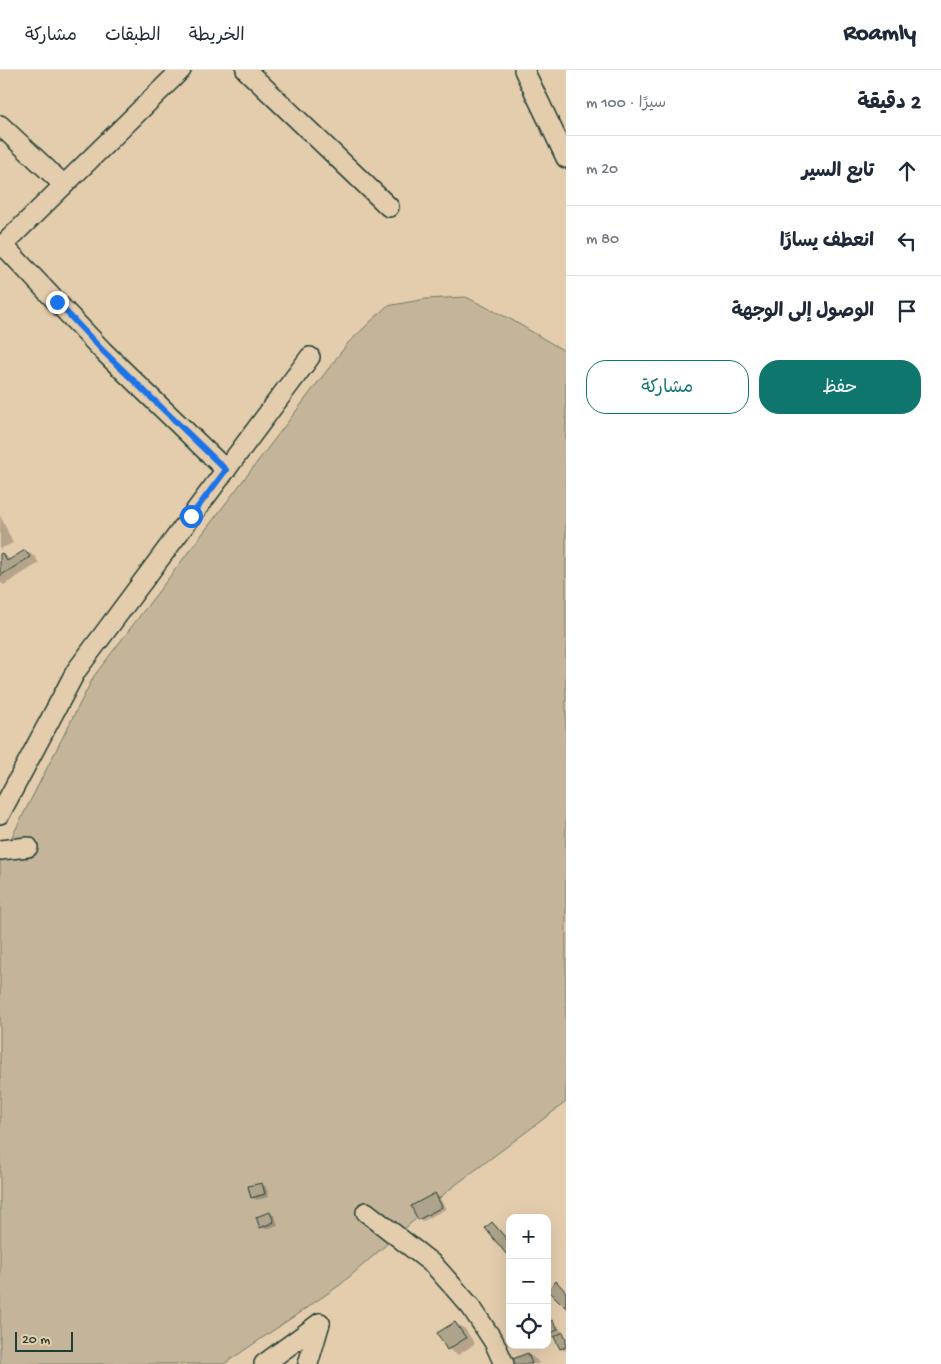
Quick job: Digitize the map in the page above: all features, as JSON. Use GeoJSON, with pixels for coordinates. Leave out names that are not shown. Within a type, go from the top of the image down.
{"type":"FeatureCollection","features":[{"type":"Feature","properties":{"kind":"street"},"geometry":{"type":"LineString","coordinates":[[181,70],[2,246],[103,351],[226,470]]}},
{"type":"Feature","properties":{"kind":"street"},"geometry":{"type":"LineString","coordinates":[[246,70],[389,207]]}},
{"type":"Feature","properties":{"kind":"street"},"geometry":{"type":"LineString","coordinates":[[524,70],[566,158]]}},
{"type":"Feature","properties":{"kind":"street"},"geometry":{"type":"LineString","coordinates":[[0,124],[64,185]]}},
{"type":"Feature","properties":{"kind":"street"},"geometry":{"type":"LineString","coordinates":[[0,814],[76,671],[310,357]]}},
{"type":"Feature","properties":{"kind":"street"},"geometry":{"type":"LineString","coordinates":[[0,850],[28,847]]}},
{"type":"Feature","properties":{"kind":"street"},"geometry":{"type":"LineString","coordinates":[[366,1212],[434,1265],[471,1307],[494,1342],[504,1364]]}},
{"type":"Feature","properties":{"kind":"street"},"geometry":{"type":"LineString","coordinates":[[269,1362],[320,1323],[308,1364]]}},
{"type":"Feature","properties":{"kind":"shaded area"},"geometry":{"type":"Polygon","coordinates":[[[466,297],[512,320],[566,352],[566,1102],[450,1189],[340,1285],[224,1364],[0,1364],[0,860],[94,676],[348,343],[387,306],[426,299],[466,297]]]}},
{"type":"Feature","properties":{"kind":"building"},"geometry":{"type":"Polygon","coordinates":[[[25,550],[30,557],[0,576],[0,554],[2,553],[7,561],[25,550]]]}},
{"type":"Feature","properties":{"kind":"building"},"geometry":{"type":"Polygon","coordinates":[[[262,1183],[265,1194],[251,1198],[248,1186],[262,1183]]]}},
{"type":"Feature","properties":{"kind":"building"},"geometry":{"type":"Polygon","coordinates":[[[435,1193],[442,1207],[418,1220],[411,1206],[435,1193]]]}},
{"type":"Feature","properties":{"kind":"building"},"geometry":{"type":"Polygon","coordinates":[[[270,1212],[274,1222],[260,1228],[256,1217],[270,1212]]]}},
{"type":"Feature","properties":{"kind":"building"},"geometry":{"type":"Polygon","coordinates":[[[492,1222],[506,1238],[506,1254],[485,1228],[492,1222]]]}},
{"type":"Feature","properties":{"kind":"building"},"geometry":{"type":"Polygon","coordinates":[[[556,1281],[566,1292],[566,1308],[551,1293],[551,1287],[556,1281]]]}},
{"type":"Feature","properties":{"kind":"building"},"geometry":{"type":"Polygon","coordinates":[[[551,1321],[558,1329],[551,1333],[551,1321]]]}},
{"type":"Feature","properties":{"kind":"building"},"geometry":{"type":"Polygon","coordinates":[[[455,1322],[466,1338],[447,1350],[437,1333],[455,1322]]]}},
{"type":"Feature","properties":{"kind":"building"},"geometry":{"type":"Polygon","coordinates":[[[563,1332],[566,1339],[566,1347],[560,1349],[554,1337],[563,1332]]]}},
{"type":"Feature","properties":{"kind":"building"},"geometry":{"type":"Polygon","coordinates":[[[528,1353],[532,1364],[506,1364],[505,1362],[528,1353]]]}},
{"type":"Feature","properties":{"kind":"route"},"geometry":{"type":"LineString","coordinates":[[57,302],[103,351],[226,470],[191,516]]}}]}
